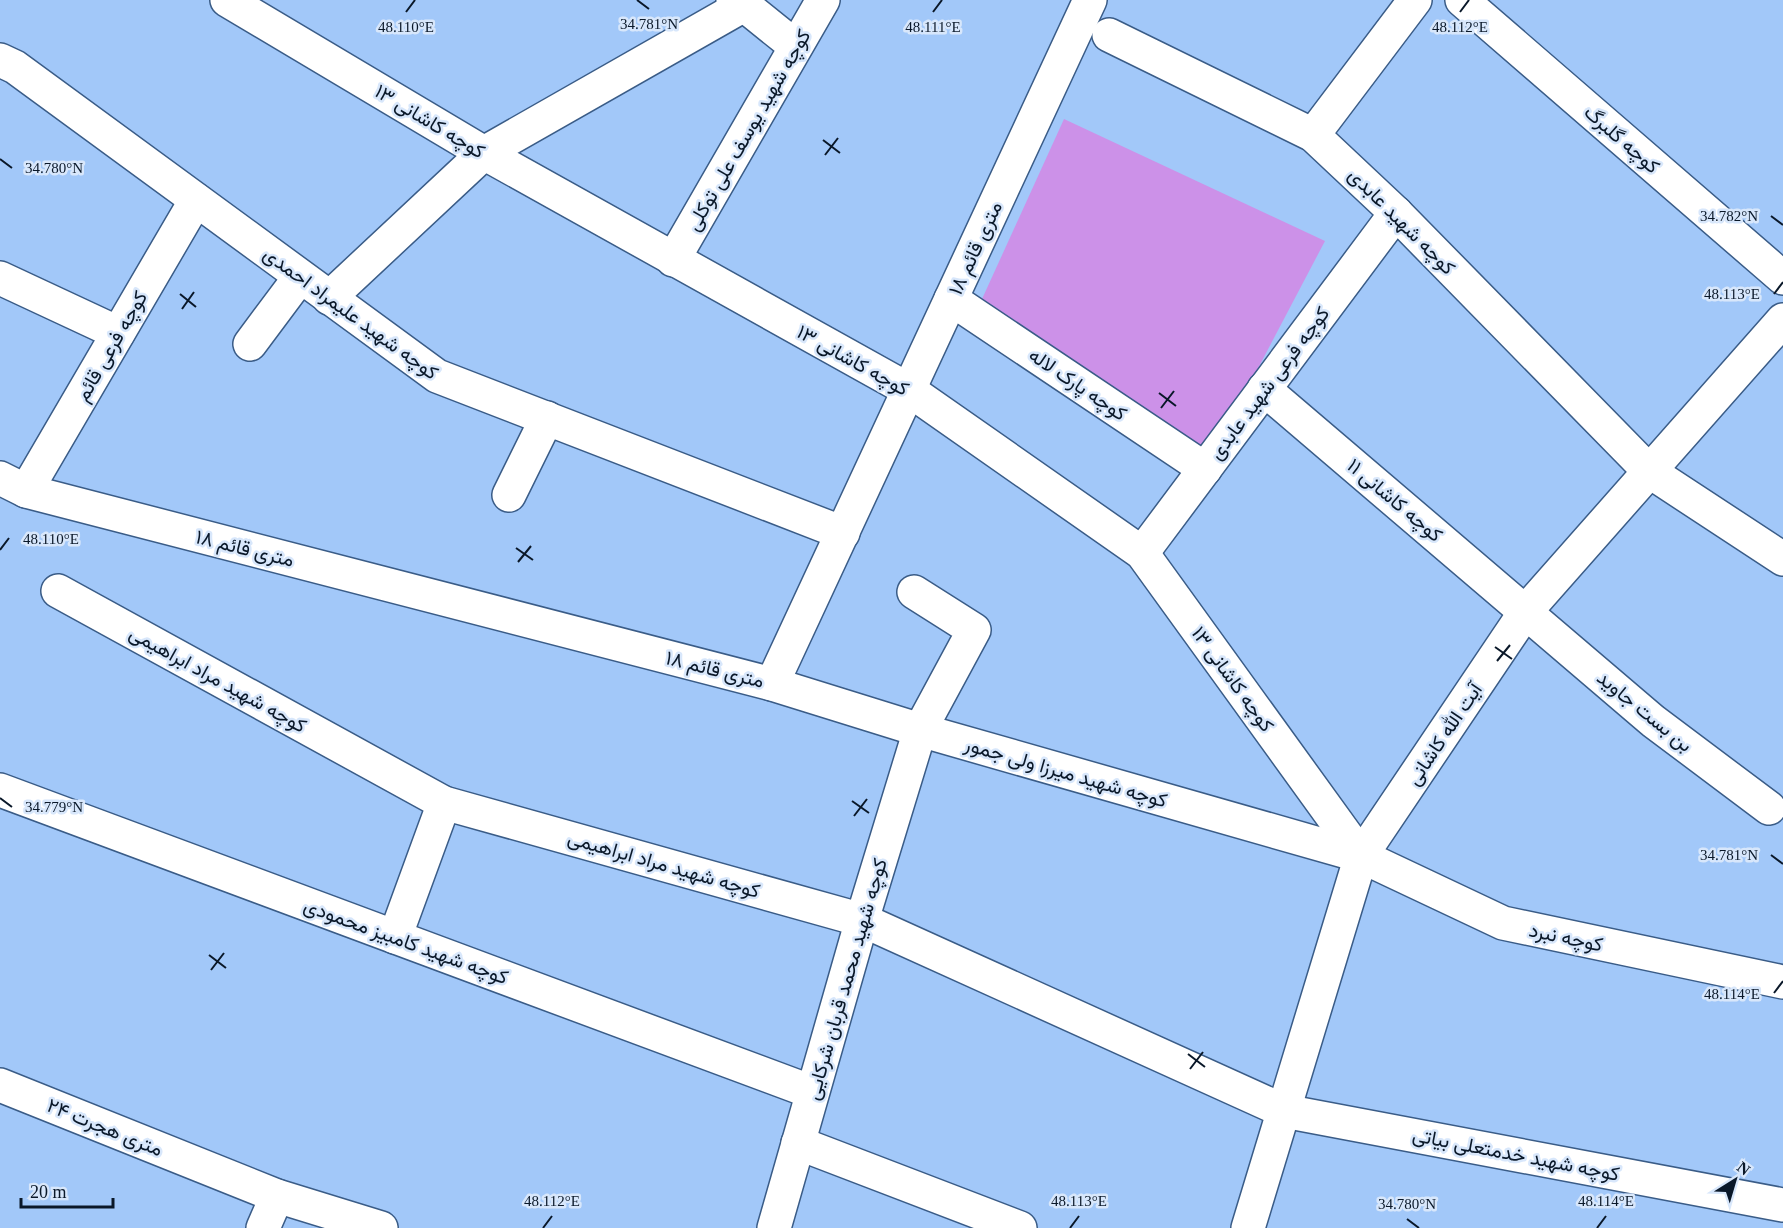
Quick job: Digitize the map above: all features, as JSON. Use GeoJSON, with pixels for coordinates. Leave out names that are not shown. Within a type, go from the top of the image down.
{"type":"FeatureCollection","features":[{"type":"Feature","properties":{"kind":"street","name":"کوچه کاشانی ۱۳"},"geometry":{"type":"LineString","coordinates":[[227,0],[484,153],[909,390],[1142,553],[1361,856]]}},
{"type":"Feature","properties":{"kind":"street","name":"کوچه شهید یوسف علی توکلی"},"geometry":{"type":"LineString","coordinates":[[673,260],[823,0]]}},
{"type":"Feature","properties":{"kind":"street","name":"۱۸ متری قائم"},"geometry":{"type":"LineString","coordinates":[[13,485],[772,684],[1090,0]]}},
{"type":"Feature","properties":{"kind":"street"},"geometry":{"type":"LineString","coordinates":[[1313,135],[1415,0]]}},
{"type":"Feature","properties":{"kind":"street","name":"کوچه گلبرگ"},"geometry":{"type":"LineString","coordinates":[[1462,0],[1783,278]]}},
{"type":"Feature","properties":{"kind":"street"},"geometry":{"type":"LineString","coordinates":[[329,298],[484,153],[738,2],[795,46]]}},
{"type":"Feature","properties":{"kind":"street","name":"کوچه شهید عابدی"},"geometry":{"type":"LineString","coordinates":[[1109,35],[1313,135],[1396,213],[1649,471],[1783,559]]}},
{"type":"Feature","properties":{"kind":"street","name":"کوچه شهید علیمراد احمدی"},"geometry":{"type":"LineString","coordinates":[[5,73],[196,200],[437,376],[843,533]]}},
{"type":"Feature","properties":{"kind":"street","name":"کوچه فرعی قائم"},"geometry":{"type":"LineString","coordinates":[[13,485],[118,333],[196,200]]}},
{"type":"Feature","properties":{"kind":"street","name":"کوچه فرعی شهید عابدی"},"geometry":{"type":"LineString","coordinates":[[1142,553],[1396,213]]}},
{"type":"Feature","properties":{"kind":"street"},"geometry":{"type":"LineString","coordinates":[[249,344],[300,277]]}},
{"type":"Feature","properties":{"kind":"street"},"geometry":{"type":"LineString","coordinates":[[0,278],[118,333]]}},
{"type":"Feature","properties":{"kind":"street","name":"کوچه پارک لاله"},"geometry":{"type":"LineString","coordinates":[[951,299],[1205,469]]}},
{"type":"Feature","properties":{"kind":"street","name":"آیت الله کاشانی"},"geometry":{"type":"LineString","coordinates":[[1248,1228],[1361,856],[1526,611],[1649,471],[1780,330]]}},
{"type":"Feature","properties":{"kind":"street","name":"کوچه کاشانی ۱۱"},"geometry":{"type":"LineString","coordinates":[[1264,389],[1526,611]]}},
{"type":"Feature","properties":{"kind":"street"},"geometry":{"type":"LineString","coordinates":[[509,495],[547,418]]}},
{"type":"Feature","properties":{"kind":"street","name":"کوچه شهید مراد ابراهیمی"},"geometry":{"type":"LineString","coordinates":[[58,591],[444,803],[862,920],[1284,1111]]}},
{"type":"Feature","properties":{"kind":"street","name":"کوچه شهید محمد قربان شرکایی"},"geometry":{"type":"LineString","coordinates":[[774,1228],[862,920],[920,730],[974,630],[914,592]]}},
{"type":"Feature","properties":{"kind":"street","name":"بن بست جاوید"},"geometry":{"type":"LineString","coordinates":[[1526,611],[1653,721],[1769,808]]}},
{"type":"Feature","properties":{"kind":"street","name":"کوچه شهید میرزا ولی جمور"},"geometry":{"type":"LineString","coordinates":[[772,684],[920,730],[1361,856]]}},
{"type":"Feature","properties":{"kind":"street","name":"کوچه شهید کامبیز محمودی"},"geometry":{"type":"LineString","coordinates":[[0,790],[812,1092]]}},
{"type":"Feature","properties":{"kind":"street"},"geometry":{"type":"LineString","coordinates":[[395,937],[444,803]]}},
{"type":"Feature","properties":{"kind":"street","name":"کوچه نبرد"},"geometry":{"type":"LineString","coordinates":[[1361,856],[1503,923],[1783,982]]}},
{"type":"Feature","properties":{"kind":"street","name":"۲۴ متری هجرت"},"geometry":{"type":"LineString","coordinates":[[0,1085],[277,1196],[381,1228]]}},
{"type":"Feature","properties":{"kind":"street","name":"کوچه شهید خدمتعلی بیاتی"},"geometry":{"type":"LineString","coordinates":[[1284,1111],[1783,1205]]}},
{"type":"Feature","properties":{"kind":"street"},"geometry":{"type":"LineString","coordinates":[[798,1143],[1020,1228]]}},
{"type":"Feature","properties":{"kind":"street"},"geometry":{"type":"LineString","coordinates":[[262,1228],[277,1196]]}},
{"type":"Feature","properties":{"kind":"shaded area"},"geometry":{"type":"Polygon","coordinates":[[[1064,119],[1325,241],[1205,469],[972,321],[1064,119]]]}}]}
